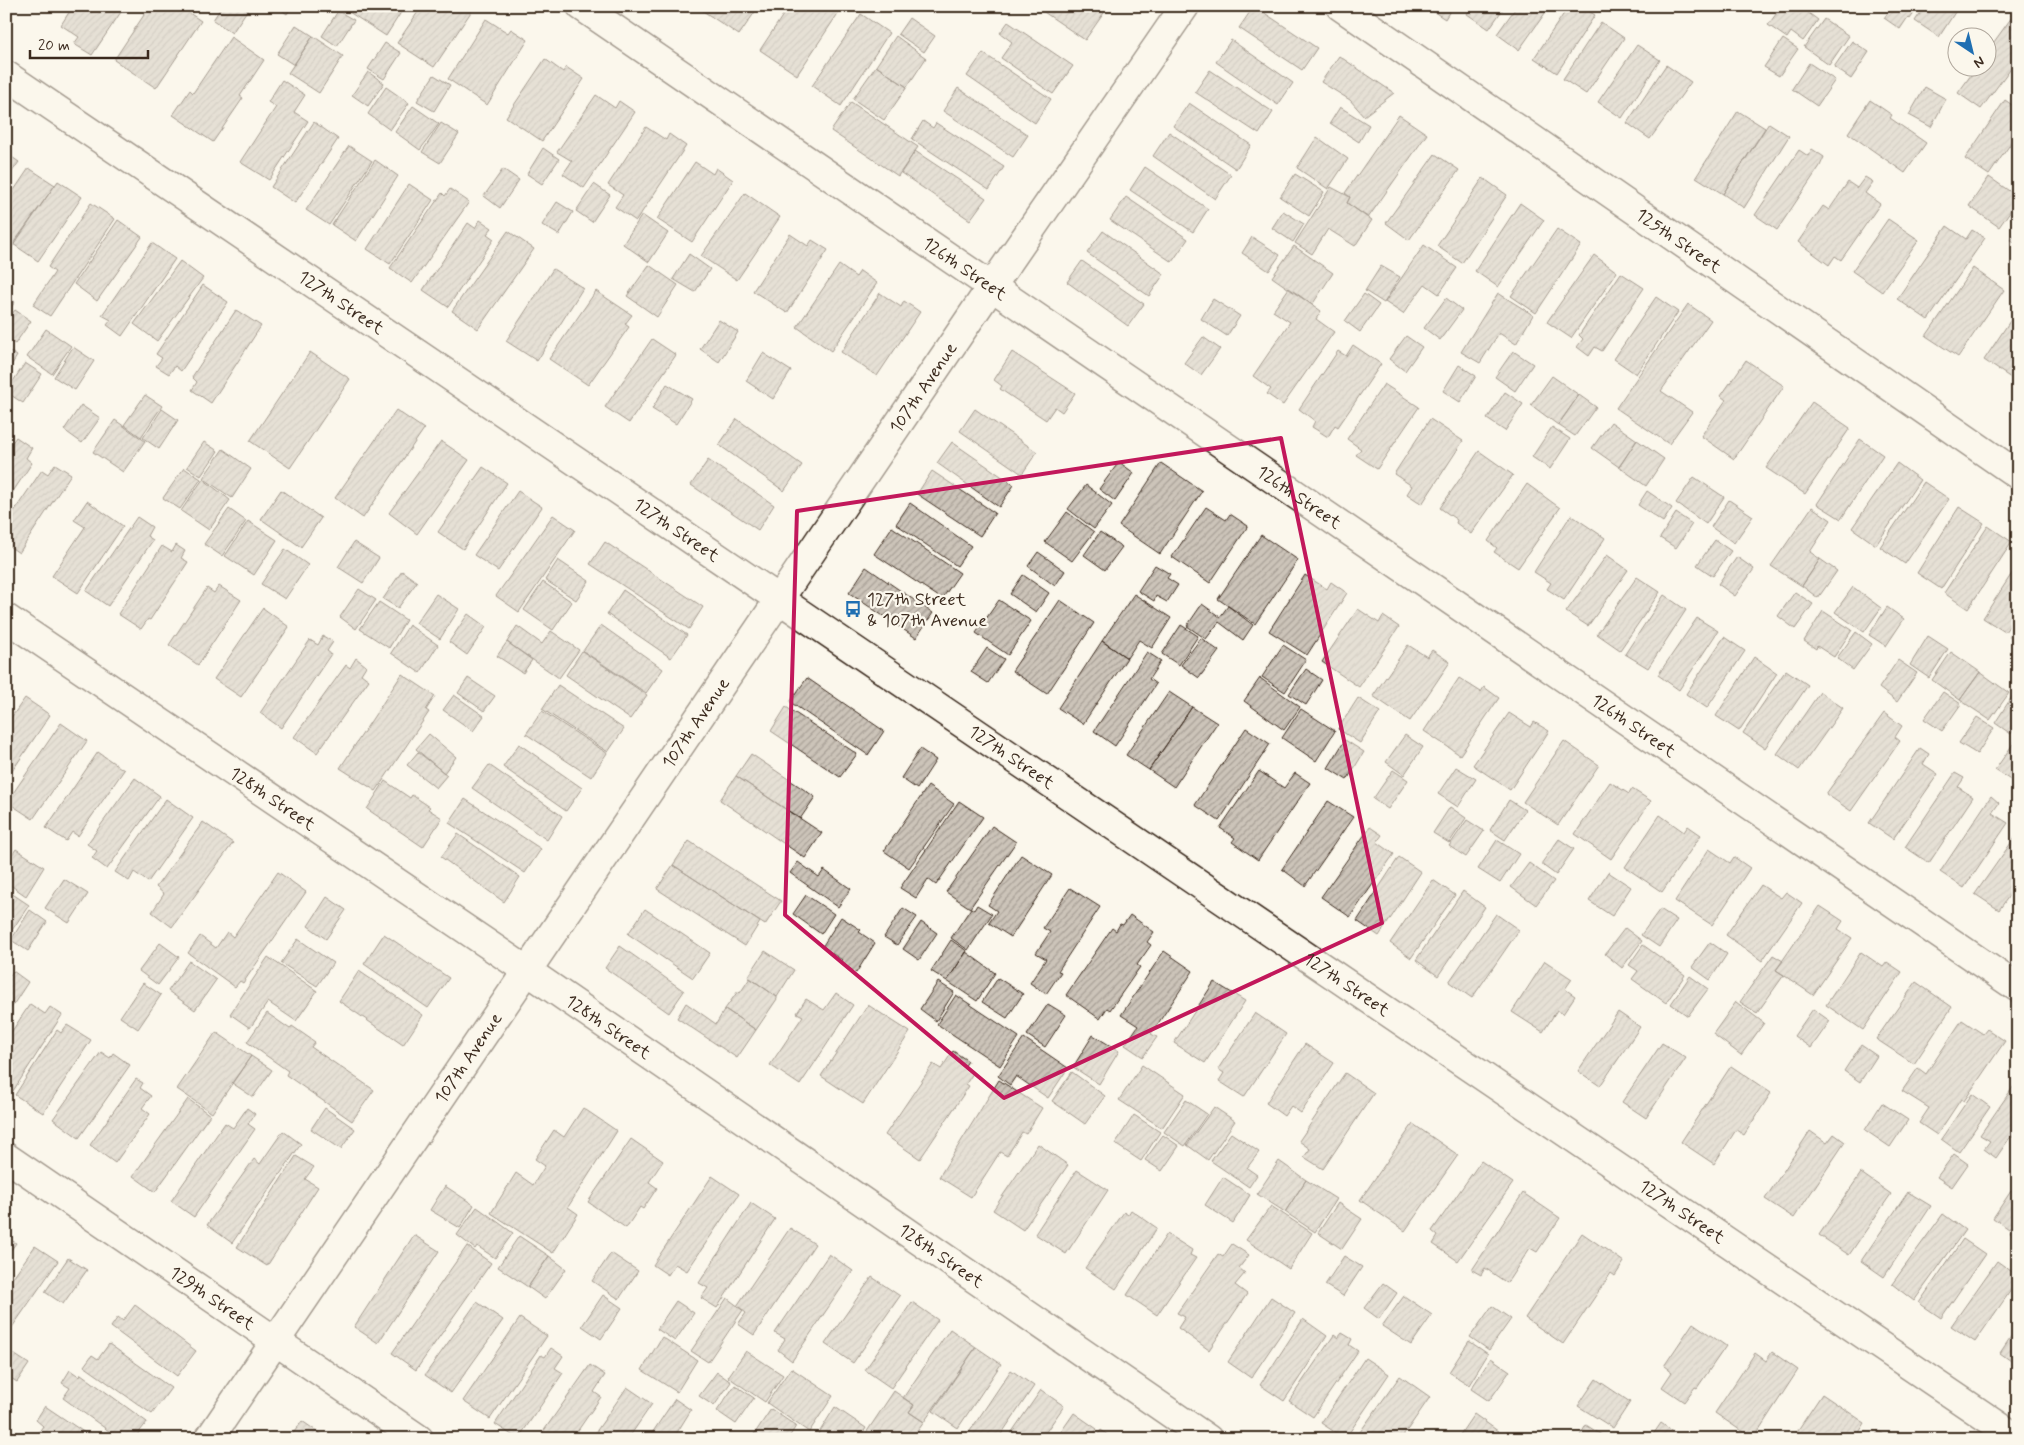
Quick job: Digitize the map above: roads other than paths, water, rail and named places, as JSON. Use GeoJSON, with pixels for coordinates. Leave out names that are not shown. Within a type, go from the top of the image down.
{"type":"FeatureCollection","features":[{"type":"Feature","properties":{"kind":"street","name":"126th Street"},"geometry":{"type":"LineString","coordinates":[[581,6],[2018,988]]}},
{"type":"Feature","properties":{"kind":"street","name":"107th Avenue"},"geometry":{"type":"LineString","coordinates":[[208,1439],[526,970],[780,601],[992,286],[1185,6]]}},
{"type":"Feature","properties":{"kind":"street","name":"125th Street"},"geometry":{"type":"LineString","coordinates":[[1340,6],[2018,475]]}},
{"type":"Feature","properties":{"kind":"street","name":"127th Street"},"geometry":{"type":"LineString","coordinates":[[6,75],[2018,1438]]}},
{"type":"Feature","properties":{"kind":"street","name":"128th Street"},"geometry":{"type":"LineString","coordinates":[[6,618],[526,970],[1208,1439]]}},
{"type":"Feature","properties":{"kind":"street","name":"129th Street"},"geometry":{"type":"LineString","coordinates":[[6,1157],[419,1439]]}},
{"type":"Feature","properties":{"kind":"place","name":"127th Street & 107th Avenue"},"geometry":{"type":"Point","coordinates":[853,609]}}]}
